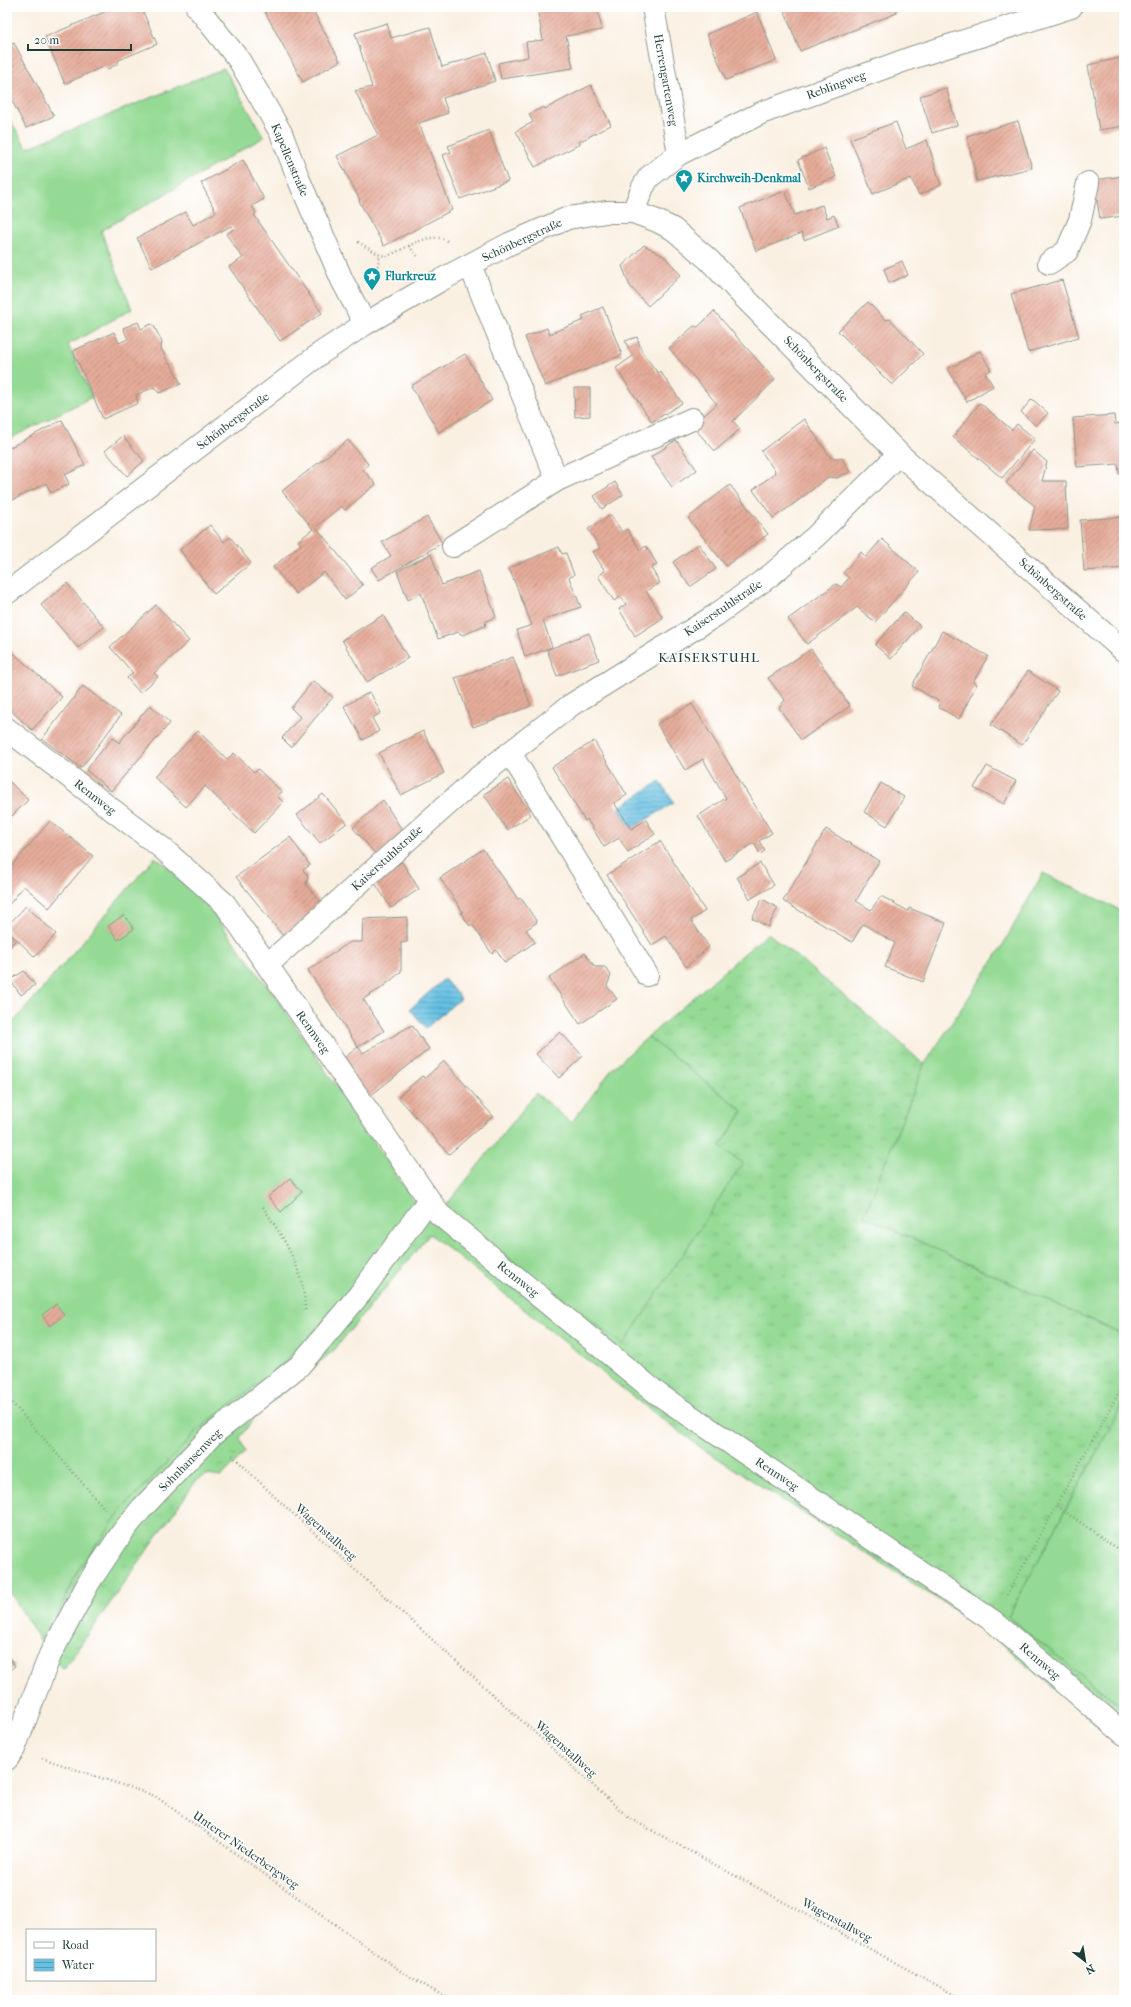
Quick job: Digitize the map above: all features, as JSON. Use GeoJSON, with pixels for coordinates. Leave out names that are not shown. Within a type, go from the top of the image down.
{"type":"FeatureCollection","features":[{"type":"Feature","properties":{"kind":"street","name":"Kapellenstraße"},"geometry":{"type":"LineString","coordinates":[[197,7],[239,60],[281,133],[342,280],[365,324]]}},
{"type":"Feature","properties":{"kind":"street","name":"Herrengartenweg"},"geometry":{"type":"LineString","coordinates":[[653,7],[679,154]]}},
{"type":"Feature","properties":{"kind":"street","name":"Reblingweg"},"geometry":{"type":"LineString","coordinates":[[633,212],[643,187],[649,177],[679,154],[761,113],[911,58],[1071,7]]}},
{"type":"Feature","properties":{"kind":"street"},"geometry":{"type":"LineString","coordinates":[[1049,263],[1067,251],[1080,220],[1088,183]]}},
{"type":"Feature","properties":{"kind":"street","name":"Schönbergstraße"},"geometry":{"type":"LineString","coordinates":[[7,593],[321,354],[365,324],[509,244],[568,218],[606,212],[633,212],[673,229],[709,260],[899,454],[1124,651]]}},
{"type":"Feature","properties":{"kind":"street","name":"Schönbergstraße"},"geometry":{"type":"LineString","coordinates":[[470,265],[557,480]]}},
{"type":"Feature","properties":{"kind":"street"},"geometry":{"type":"LineString","coordinates":[[453,546],[557,480],[692,419]]}},
{"type":"Feature","properties":{"kind":"street","name":"Kaiserstuhlstraße"},"geometry":{"type":"LineString","coordinates":[[267,965],[475,780],[571,705],[716,615],[771,575],[816,536],[899,454]]}},
{"type":"Feature","properties":{"kind":"street","name":"Rennweg"},"geometry":{"type":"LineString","coordinates":[[7,729],[162,848],[225,904],[439,1214],[658,1394],[993,1621],[1124,1734]]}},
{"type":"Feature","properties":{"kind":"street"},"geometry":{"type":"LineString","coordinates":[[510,754],[647,975]]}},
{"type":"Feature","properties":{"kind":"street","name":"Sohnhansenweg"},"geometry":{"type":"LineString","coordinates":[[11,1754],[50,1655],[89,1582],[124,1530],[142,1508],[212,1435],[299,1366],[359,1295],[429,1200]]}},
{"type":"Feature","properties":{"kind":"path"},"geometry":{"type":"LineString","coordinates":[[322,234],[338,239],[356,242],[380,255],[387,256],[427,239],[439,237],[449,242],[470,265]]}},
{"type":"Feature","properties":{"kind":"path"},"geometry":{"type":"LineString","coordinates":[[263,1207],[298,1266],[305,1298],[305,1319]]}},
{"type":"Feature","properties":{"kind":"path"},"geometry":{"type":"LineString","coordinates":[[1006,1596],[1124,1383]]}},
{"type":"Feature","properties":{"kind":"path"},"geometry":{"type":"LineString","coordinates":[[7,1397],[124,1530]]}},
{"type":"Feature","properties":{"kind":"path","name":"Wagenstallweg"},"geometry":{"type":"LineString","coordinates":[[212,1435],[277,1499],[629,1818],[964,2000]]}},
{"type":"Feature","properties":{"kind":"path"},"geometry":{"type":"LineString","coordinates":[[1057,1506],[1124,1553]]}},
{"type":"Feature","properties":{"kind":"path","name":"Unterer Niederbergweg"},"geometry":{"type":"LineString","coordinates":[[11,1754],[155,1796],[402,1972],[450,2000]]}},
{"type":"Feature","properties":{"kind":"green space"},"geometry":{"type":"Polygon","coordinates":[[[224,68],[264,137],[101,231],[132,309],[68,345],[92,397],[7,440],[7,115],[27,148],[224,68]]]}},
{"type":"Feature","properties":{"kind":"green space"},"geometry":{"type":"Polygon","coordinates":[[[155,857],[185,880],[211,911],[277,999],[416,1204],[351,1291],[287,1361],[201,1427],[122,1509],[78,1570],[43,1645],[7,1587],[7,1030],[155,857]]]}},
{"type":"Feature","properties":{"kind":"green space"},"geometry":{"type":"Polygon","coordinates":[[[1043,873],[1124,912],[1124,1335],[864,1216],[924,1065],[1000,950],[1043,873]]]}},
{"type":"Feature","properties":{"kind":"green space"},"geometry":{"type":"Polygon","coordinates":[[[768,933],[893,1036],[924,1065],[864,1216],[1124,1335],[1124,1401],[1008,1617],[1124,1709],[1124,1748],[984,1629],[700,1447],[627,1392],[430,1234],[334,1350],[258,1413],[240,1437],[245,1452],[221,1477],[206,1475],[196,1481],[63,1670],[43,1645],[78,1570],[122,1509],[201,1427],[287,1361],[351,1291],[416,1204],[444,1208],[623,1345],[720,1147],[743,1111],[648,1037],[768,933]]]}},
{"type":"Feature","properties":{"kind":"green space"},"geometry":{"type":"Polygon","coordinates":[[[648,1037],[743,1111],[720,1147],[743,1163],[623,1345],[444,1208],[536,1093],[571,1123],[613,1068],[648,1037]]]}},
{"type":"Feature","properties":{"kind":"green space"},"geometry":{"type":"Polygon","coordinates":[[[1124,1401],[1124,1709],[1008,1617],[1124,1401]]]}},
{"type":"Feature","properties":{"kind":"water"},"geometry":{"type":"Polygon","coordinates":[[[660,781],[674,803],[631,829],[618,808],[660,781]]]}},
{"type":"Feature","properties":{"kind":"water"},"geometry":{"type":"Polygon","coordinates":[[[444,979],[461,998],[426,1028],[410,1009],[444,979]]]}},
{"type":"Feature","properties":{"kind":"building"},"geometry":{"type":"Polygon","coordinates":[[[116,7],[141,7],[157,44],[119,60],[117,64],[108,69],[104,66],[65,84],[45,37],[116,7]]]}},
{"type":"Feature","properties":{"kind":"building"},"geometry":{"type":"Polygon","coordinates":[[[269,7],[311,7],[340,61],[303,82],[264,10],[269,7]]]}},
{"type":"Feature","properties":{"kind":"building"},"geometry":{"type":"Polygon","coordinates":[[[537,7],[597,7],[602,30],[566,36],[573,68],[501,79],[498,63],[528,57],[526,42],[543,40],[537,7]]]}},
{"type":"Feature","properties":{"kind":"building"},"geometry":{"type":"Polygon","coordinates":[[[783,7],[895,7],[897,13],[800,51],[783,7]]]}},
{"type":"Feature","properties":{"kind":"building"},"geometry":{"type":"Polygon","coordinates":[[[757,12],[776,60],[726,80],[707,34],[757,12]]]}},
{"type":"Feature","properties":{"kind":"building"},"geometry":{"type":"Polygon","coordinates":[[[387,23],[391,38],[430,27],[442,67],[487,53],[495,81],[443,98],[448,113],[419,123],[452,210],[384,246],[359,201],[360,200],[337,156],[378,135],[355,91],[372,87],[355,33],[387,23]]]}},
{"type":"Feature","properties":{"kind":"building"},"geometry":{"type":"Polygon","coordinates":[[[14,43],[54,116],[26,128],[7,91],[7,46],[14,43]]]}},
{"type":"Feature","properties":{"kind":"building"},"geometry":{"type":"Polygon","coordinates":[[[1124,57],[1124,126],[1099,130],[1088,65],[1124,57]]]}},
{"type":"Feature","properties":{"kind":"building"},"geometry":{"type":"Polygon","coordinates":[[[591,85],[611,125],[579,142],[580,144],[535,167],[516,131],[533,122],[529,114],[544,107],[545,109],[591,85]]]}},
{"type":"Feature","properties":{"kind":"building"},"geometry":{"type":"Polygon","coordinates":[[[946,88],[957,125],[932,133],[920,96],[946,88]]]}},
{"type":"Feature","properties":{"kind":"building"},"geometry":{"type":"Polygon","coordinates":[[[1018,121],[1032,168],[977,181],[967,136],[1018,121]]]}},
{"type":"Feature","properties":{"kind":"building"},"geometry":{"type":"Polygon","coordinates":[[[896,122],[906,149],[927,140],[941,185],[919,195],[911,178],[873,194],[850,139],[896,122]]]}},
{"type":"Feature","properties":{"kind":"building"},"geometry":{"type":"Polygon","coordinates":[[[489,130],[508,181],[460,199],[443,155],[451,152],[448,146],[489,130]]]}},
{"type":"Feature","properties":{"kind":"building"},"geometry":{"type":"Polygon","coordinates":[[[824,148],[836,177],[809,188],[798,160],[824,148]]]}},
{"type":"Feature","properties":{"kind":"building"},"geometry":{"type":"Polygon","coordinates":[[[243,160],[264,199],[252,206],[256,213],[254,215],[322,313],[280,341],[229,267],[243,258],[226,234],[234,229],[231,226],[152,268],[137,238],[186,212],[193,225],[216,212],[201,183],[243,160]]]}},
{"type":"Feature","properties":{"kind":"building"},"geometry":{"type":"Polygon","coordinates":[[[1124,176],[1124,216],[1100,219],[1094,180],[1124,176]]]}},
{"type":"Feature","properties":{"kind":"building"},"geometry":{"type":"Polygon","coordinates":[[[785,191],[795,215],[822,205],[827,218],[834,215],[839,226],[804,240],[802,233],[756,251],[740,208],[785,191]]]}},
{"type":"Feature","properties":{"kind":"building"},"geometry":{"type":"Polygon","coordinates":[[[644,245],[665,257],[681,275],[648,306],[630,286],[622,266],[644,245]]]}},
{"type":"Feature","properties":{"kind":"building"},"geometry":{"type":"Polygon","coordinates":[[[902,261],[908,275],[889,283],[884,269],[902,261]]]}},
{"type":"Feature","properties":{"kind":"building"},"geometry":{"type":"Polygon","coordinates":[[[1062,280],[1079,337],[1028,352],[1011,294],[1062,280]]]}},
{"type":"Feature","properties":{"kind":"building"},"geometry":{"type":"Polygon","coordinates":[[[868,302],[885,320],[890,319],[923,354],[892,385],[838,331],[868,302]]]}},
{"type":"Feature","properties":{"kind":"building"},"geometry":{"type":"Polygon","coordinates":[[[603,307],[622,355],[545,386],[525,337],[547,328],[549,334],[584,320],[582,316],[603,307]]]}},
{"type":"Feature","properties":{"kind":"building"},"geometry":{"type":"Polygon","coordinates":[[[714,311],[775,380],[733,421],[740,429],[715,451],[692,426],[717,404],[669,348],[694,326],[698,327],[714,311]]]}},
{"type":"Feature","properties":{"kind":"building"},"geometry":{"type":"Polygon","coordinates":[[[138,322],[141,329],[151,324],[154,326],[162,342],[161,348],[181,384],[159,393],[154,387],[136,395],[138,403],[103,419],[73,351],[114,332],[119,343],[128,339],[123,328],[138,322]]]}},
{"type":"Feature","properties":{"kind":"building"},"geometry":{"type":"Polygon","coordinates":[[[637,337],[642,352],[658,373],[660,371],[682,403],[652,422],[616,368],[633,356],[625,341],[637,337]]]}},
{"type":"Feature","properties":{"kind":"building"},"geometry":{"type":"Polygon","coordinates":[[[980,351],[991,370],[985,373],[993,386],[967,402],[948,369],[980,351]]]}},
{"type":"Feature","properties":{"kind":"building"},"geometry":{"type":"Polygon","coordinates":[[[465,354],[492,400],[439,432],[411,386],[465,354]]]}},
{"type":"Feature","properties":{"kind":"building"},"geometry":{"type":"Polygon","coordinates":[[[574,388],[590,388],[590,416],[575,417],[574,388]]]}},
{"type":"Feature","properties":{"kind":"building"},"geometry":{"type":"Polygon","coordinates":[[[1032,399],[1048,413],[1036,426],[1021,412],[1032,399]]]}},
{"type":"Feature","properties":{"kind":"building"},"geometry":{"type":"Polygon","coordinates":[[[980,403],[1012,430],[1017,424],[1035,439],[1002,478],[953,437],[980,403]]]}},
{"type":"Feature","properties":{"kind":"building"},"geometry":{"type":"Polygon","coordinates":[[[1114,415],[1115,424],[1124,423],[1124,474],[1119,474],[1118,464],[1077,467],[1073,418],[1114,415]]]}},
{"type":"Feature","properties":{"kind":"building"},"geometry":{"type":"Polygon","coordinates":[[[804,419],[831,458],[842,458],[850,472],[837,478],[828,477],[773,518],[753,490],[774,474],[775,471],[761,451],[804,419]]]}},
{"type":"Feature","properties":{"kind":"building"},"geometry":{"type":"Polygon","coordinates":[[[62,420],[85,465],[65,475],[69,484],[51,493],[46,483],[7,503],[7,449],[62,420]]]}},
{"type":"Feature","properties":{"kind":"building"},"geometry":{"type":"Polygon","coordinates":[[[123,436],[144,461],[127,476],[105,451],[123,436]]]}},
{"type":"Feature","properties":{"kind":"building"},"geometry":{"type":"Polygon","coordinates":[[[348,440],[368,464],[363,470],[376,484],[345,510],[341,506],[316,527],[363,585],[345,600],[324,572],[296,594],[273,567],[301,544],[298,541],[313,529],[282,491],[348,440]]]}},
{"type":"Feature","properties":{"kind":"building"},"geometry":{"type":"Polygon","coordinates":[[[676,440],[697,470],[672,487],[651,457],[676,440]]]}},
{"type":"Feature","properties":{"kind":"building"},"geometry":{"type":"Polygon","coordinates":[[[1033,450],[1047,462],[1042,481],[1066,481],[1068,529],[1029,530],[1035,506],[1006,483],[1033,450]]]}},
{"type":"Feature","properties":{"kind":"building"},"geometry":{"type":"Polygon","coordinates":[[[615,482],[623,495],[602,509],[594,496],[615,482]]]}},
{"type":"Feature","properties":{"kind":"building"},"geometry":{"type":"Polygon","coordinates":[[[730,485],[768,534],[726,566],[688,518],[730,485]]]}},
{"type":"Feature","properties":{"kind":"building"},"geometry":{"type":"Polygon","coordinates":[[[611,515],[622,532],[627,529],[640,550],[646,546],[657,564],[651,568],[660,583],[646,591],[663,618],[635,636],[619,609],[626,604],[621,597],[614,601],[598,576],[605,571],[593,552],[600,548],[588,529],[611,515]]]}},
{"type":"Feature","properties":{"kind":"building"},"geometry":{"type":"Polygon","coordinates":[[[427,517],[442,543],[379,580],[371,568],[391,556],[382,542],[427,517]]]}},
{"type":"Feature","properties":{"kind":"building"},"geometry":{"type":"Polygon","coordinates":[[[1122,517],[1124,568],[1084,571],[1080,520],[1122,517]]]}},
{"type":"Feature","properties":{"kind":"building"},"geometry":{"type":"Polygon","coordinates":[[[210,525],[224,542],[230,537],[251,563],[214,594],[180,550],[210,525]]]}},
{"type":"Feature","properties":{"kind":"building"},"geometry":{"type":"Polygon","coordinates":[[[882,539],[919,572],[875,622],[857,607],[807,644],[788,619],[836,584],[841,587],[849,578],[843,573],[861,552],[866,557],[882,539]]]}},
{"type":"Feature","properties":{"kind":"building"},"geometry":{"type":"Polygon","coordinates":[[[699,544],[716,569],[690,587],[673,562],[699,544]]]}},
{"type":"Feature","properties":{"kind":"building"},"geometry":{"type":"Polygon","coordinates":[[[559,547],[562,554],[566,553],[574,575],[569,578],[581,607],[543,620],[552,647],[525,657],[517,630],[532,625],[509,568],[559,547]]]}},
{"type":"Feature","properties":{"kind":"building"},"geometry":{"type":"Polygon","coordinates":[[[431,554],[442,585],[479,571],[496,617],[486,621],[485,626],[463,635],[458,632],[438,639],[421,593],[408,600],[397,571],[431,554]]]}},
{"type":"Feature","properties":{"kind":"building"},"geometry":{"type":"Polygon","coordinates":[[[67,583],[104,627],[78,648],[41,605],[67,583]]]}},
{"type":"Feature","properties":{"kind":"building"},"geometry":{"type":"Polygon","coordinates":[[[156,605],[189,641],[154,673],[158,677],[140,693],[127,678],[133,673],[110,647],[156,605]]]}},
{"type":"Feature","properties":{"kind":"building"},"geometry":{"type":"Polygon","coordinates":[[[904,612],[920,626],[891,659],[875,645],[904,612]]]}},
{"type":"Feature","properties":{"kind":"building"},"geometry":{"type":"Polygon","coordinates":[[[383,615],[408,658],[367,682],[342,640],[383,615]]]}},
{"type":"Feature","properties":{"kind":"building"},"geometry":{"type":"Polygon","coordinates":[[[942,631],[988,656],[973,682],[977,684],[959,719],[938,707],[940,702],[912,686],[942,631]]]}},
{"type":"Feature","properties":{"kind":"building"},"geometry":{"type":"Polygon","coordinates":[[[589,633],[599,660],[557,676],[547,650],[589,633]]]}},
{"type":"Feature","properties":{"kind":"building"},"geometry":{"type":"Polygon","coordinates":[[[7,647],[62,697],[32,730],[7,707],[7,647]]]}},
{"type":"Feature","properties":{"kind":"building"},"geometry":{"type":"Polygon","coordinates":[[[811,649],[850,706],[801,740],[779,708],[785,700],[768,678],[811,649]]]}},
{"type":"Feature","properties":{"kind":"building"},"geometry":{"type":"Polygon","coordinates":[[[513,657],[531,706],[473,727],[455,678],[513,657]]]}},
{"type":"Feature","properties":{"kind":"building"},"geometry":{"type":"Polygon","coordinates":[[[1028,671],[1058,691],[1022,745],[991,725],[1028,671]]]}},
{"type":"Feature","properties":{"kind":"building"},"geometry":{"type":"Polygon","coordinates":[[[313,681],[333,697],[291,747],[282,738],[300,717],[291,708],[313,681]]]}},
{"type":"Feature","properties":{"kind":"building"},"geometry":{"type":"Polygon","coordinates":[[[83,686],[121,715],[81,768],[42,739],[83,686]]]}},
{"type":"Feature","properties":{"kind":"building"},"geometry":{"type":"Polygon","coordinates":[[[370,692],[381,713],[372,718],[379,731],[363,740],[344,706],[370,692]]]}},
{"type":"Feature","properties":{"kind":"building"},"geometry":{"type":"Polygon","coordinates":[[[692,704],[772,833],[759,841],[765,851],[760,854],[754,843],[725,861],[698,816],[726,798],[703,759],[685,770],[657,724],[692,704]]]}},
{"type":"Feature","properties":{"kind":"building"},"geometry":{"type":"Polygon","coordinates":[[[150,705],[170,723],[111,791],[86,770],[113,737],[119,743],[150,705]]]}},
{"type":"Feature","properties":{"kind":"building"},"geometry":{"type":"Polygon","coordinates":[[[198,731],[227,759],[234,753],[254,772],[258,769],[282,792],[277,796],[283,802],[254,833],[205,786],[186,807],[154,777],[198,731]]]}},
{"type":"Feature","properties":{"kind":"building"},"geometry":{"type":"Polygon","coordinates":[[[423,731],[444,773],[401,795],[379,753],[423,731]]]}},
{"type":"Feature","properties":{"kind":"building"},"geometry":{"type":"Polygon","coordinates":[[[594,741],[627,795],[614,803],[631,829],[646,820],[655,834],[628,852],[619,838],[604,847],[587,819],[585,821],[552,767],[594,741]]]}},
{"type":"Feature","properties":{"kind":"building"},"geometry":{"type":"Polygon","coordinates":[[[987,766],[1016,781],[1004,804],[974,788],[987,766]]]}},
{"type":"Feature","properties":{"kind":"building"},"geometry":{"type":"Polygon","coordinates":[[[7,779],[28,800],[7,821],[7,779]]]}},
{"type":"Feature","properties":{"kind":"building"},"geometry":{"type":"Polygon","coordinates":[[[508,779],[531,815],[507,830],[484,794],[508,779]]]}},
{"type":"Feature","properties":{"kind":"building"},"geometry":{"type":"Polygon","coordinates":[[[881,783],[904,797],[887,826],[864,812],[881,783]]]}},
{"type":"Feature","properties":{"kind":"building"},"geometry":{"type":"Polygon","coordinates":[[[323,794],[347,823],[320,843],[297,815],[323,794]]]}},
{"type":"Feature","properties":{"kind":"building"},"geometry":{"type":"Polygon","coordinates":[[[383,800],[404,833],[378,857],[353,828],[383,800]]]}},
{"type":"Feature","properties":{"kind":"building"},"geometry":{"type":"Polygon","coordinates":[[[50,821],[93,856],[49,908],[24,886],[7,907],[7,867],[9,869],[50,821]]]}},
{"type":"Feature","properties":{"kind":"building"},"geometry":{"type":"Polygon","coordinates":[[[826,829],[879,861],[856,901],[871,910],[881,896],[908,911],[909,908],[946,923],[923,982],[885,967],[895,943],[863,924],[852,942],[783,901],[826,829]]]}},
{"type":"Feature","properties":{"kind":"building"},"geometry":{"type":"Polygon","coordinates":[[[290,837],[310,865],[303,870],[308,876],[306,885],[323,905],[284,937],[236,877],[290,837]]]}},
{"type":"Feature","properties":{"kind":"building"},"geometry":{"type":"Polygon","coordinates":[[[660,841],[705,911],[691,920],[709,947],[686,967],[666,936],[652,945],[607,875],[660,841]]]}},
{"type":"Feature","properties":{"kind":"building"},"geometry":{"type":"Polygon","coordinates":[[[483,849],[518,899],[521,898],[537,922],[526,930],[535,942],[505,963],[496,950],[492,954],[472,924],[470,926],[461,913],[463,912],[440,878],[483,849]]]}},
{"type":"Feature","properties":{"kind":"building"},"geometry":{"type":"Polygon","coordinates":[[[402,862],[419,889],[391,908],[373,880],[402,862]]]}},
{"type":"Feature","properties":{"kind":"building"},"geometry":{"type":"Polygon","coordinates":[[[760,863],[774,885],[750,899],[737,877],[760,863]]]}},
{"type":"Feature","properties":{"kind":"building"},"geometry":{"type":"Polygon","coordinates":[[[762,899],[778,908],[768,927],[752,918],[762,899]]]}},
{"type":"Feature","properties":{"kind":"building"},"geometry":{"type":"Polygon","coordinates":[[[26,906],[56,934],[35,957],[7,930],[7,926],[26,906]]]}},
{"type":"Feature","properties":{"kind":"building"},"geometry":{"type":"Polygon","coordinates":[[[124,915],[134,929],[118,940],[108,926],[124,915]]]}},
{"type":"Feature","properties":{"kind":"building"},"geometry":{"type":"Polygon","coordinates":[[[407,917],[407,942],[401,943],[401,972],[380,989],[363,999],[384,1031],[358,1047],[308,970],[350,942],[362,942],[363,919],[407,917]]]}},
{"type":"Feature","properties":{"kind":"building"},"geometry":{"type":"Polygon","coordinates":[[[7,932],[15,941],[7,949],[7,932]]]}},
{"type":"Feature","properties":{"kind":"building"},"geometry":{"type":"Polygon","coordinates":[[[585,953],[595,967],[605,967],[611,975],[607,986],[617,999],[580,1024],[549,978],[585,953]]]}},
{"type":"Feature","properties":{"kind":"building"},"geometry":{"type":"Polygon","coordinates":[[[24,971],[35,985],[21,995],[10,980],[24,971]]]}},
{"type":"Feature","properties":{"kind":"building"},"geometry":{"type":"Polygon","coordinates":[[[412,1025],[429,1049],[369,1097],[340,1061],[358,1047],[363,1053],[412,1025]]]}},
{"type":"Feature","properties":{"kind":"building"},"geometry":{"type":"Polygon","coordinates":[[[560,1032],[583,1056],[559,1078],[536,1054],[560,1032]]]}},
{"type":"Feature","properties":{"kind":"building"},"geometry":{"type":"Polygon","coordinates":[[[444,1061],[493,1116],[449,1154],[398,1097],[422,1076],[425,1078],[444,1061]]]}},
{"type":"Feature","properties":{"kind":"building"},"geometry":{"type":"Polygon","coordinates":[[[290,1178],[302,1192],[281,1212],[268,1197],[290,1178]]]}},
{"type":"Feature","properties":{"kind":"building"},"geometry":{"type":"Polygon","coordinates":[[[56,1304],[64,1315],[50,1326],[42,1315],[56,1304]]]}},
{"type":"Feature","properties":{"kind":"building"},"geometry":{"type":"Polygon","coordinates":[[[7,1654],[15,1666],[7,1672],[7,1654]]]}},
{"type":"Feature","properties":{"kind":"place","name":"Kirchweih-Denkmal"},"geometry":{"type":"Point","coordinates":[684,193]}},
{"type":"Feature","properties":{"kind":"place","name":"Flurkreuz"},"geometry":{"type":"Point","coordinates":[372,291]}},
{"type":"Feature","properties":{"kind":"district","name":"KAISERSTUHL"},"geometry":{"type":"Point","coordinates":[709,657]}}]}
